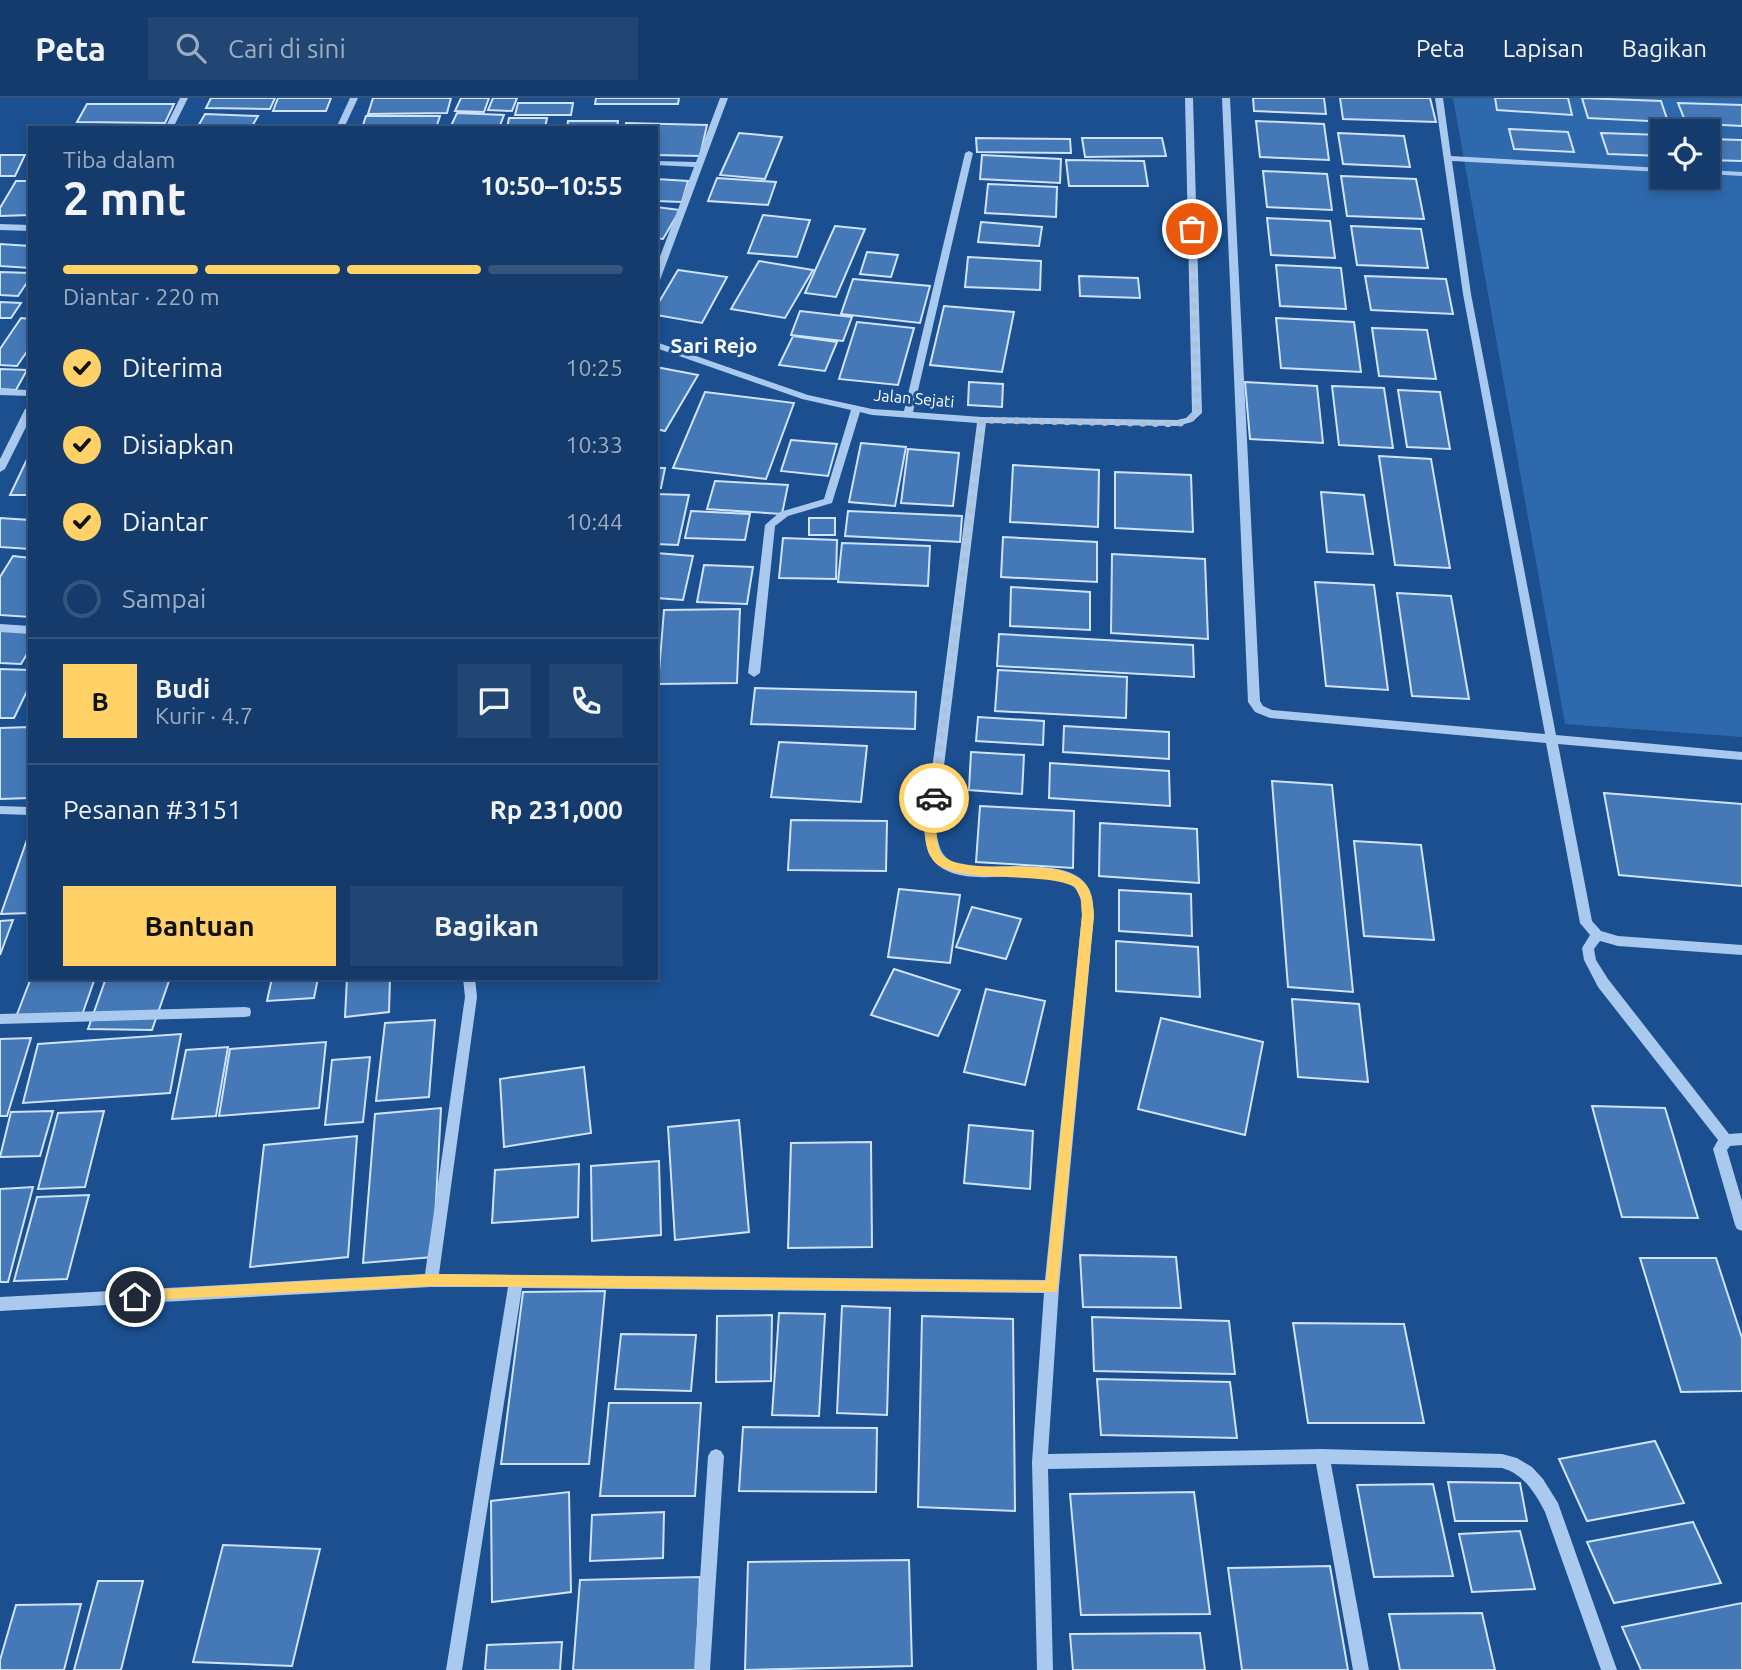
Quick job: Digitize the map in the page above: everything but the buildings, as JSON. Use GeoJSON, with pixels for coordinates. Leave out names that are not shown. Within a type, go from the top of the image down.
{"type":"FeatureCollection","features":[{"type":"Feature","properties":{"kind":"street"},"geometry":{"type":"LineString","coordinates":[[170,126],[184,98]]}},
{"type":"Feature","properties":{"kind":"street"},"geometry":{"type":"LineString","coordinates":[[341,126],[354,98]]}},
{"type":"Feature","properties":{"kind":"street"},"geometry":{"type":"LineString","coordinates":[[658,275],[724,98]]}},
{"type":"Feature","properties":{"kind":"street","name":"Jalan Sejati"},"geometry":{"type":"LineString","coordinates":[[658,346],[805,397],[856,408],[982,420],[1177,424],[1189,420],[1197,413],[1189,98]]}},
{"type":"Feature","properties":{"kind":"street"},"geometry":{"type":"LineString","coordinates":[[1226,98],[1254,702],[1259,709],[1270,714],[1742,757]]}},
{"type":"Feature","properties":{"kind":"street"},"geometry":{"type":"LineString","coordinates":[[1439,98],[1467,294],[1586,923],[1597,935],[1618,941],[1742,950]]}},
{"type":"Feature","properties":{"kind":"street"},"geometry":{"type":"LineString","coordinates":[[908,414],[969,153]]}},
{"type":"Feature","properties":{"kind":"street"},"geometry":{"type":"LineString","coordinates":[[1448,158],[1650,169]]}},
{"type":"Feature","properties":{"kind":"street"},"geometry":{"type":"LineString","coordinates":[[658,163],[699,165]]}},
{"type":"Feature","properties":{"kind":"street"},"geometry":{"type":"LineString","coordinates":[[1720,173],[1742,174]]}},
{"type":"Feature","properties":{"kind":"street"},"geometry":{"type":"LineString","coordinates":[[0,227],[28,228]]}},
{"type":"Feature","properties":{"kind":"street"},"geometry":{"type":"LineString","coordinates":[[0,392],[28,393]]}},
{"type":"Feature","properties":{"kind":"street"},"geometry":{"type":"LineString","coordinates":[[754,673],[770,524],[784,514],[828,501],[856,408]]}},
{"type":"Feature","properties":{"kind":"street"},"geometry":{"type":"LineString","coordinates":[[0,469],[28,414]]}},
{"type":"Feature","properties":{"kind":"street"},"geometry":{"type":"LineString","coordinates":[[982,420],[930,831],[936,856],[944,863],[975,872],[1046,873],[1079,884],[1087,899],[1088,915],[1052,1287],[1040,1462],[1045,1670]]}},
{"type":"Feature","properties":{"kind":"street"},"geometry":{"type":"LineString","coordinates":[[0,628],[28,630]]}},
{"type":"Feature","properties":{"kind":"street"},"geometry":{"type":"LineString","coordinates":[[0,810],[28,811]]}},
{"type":"Feature","properties":{"kind":"street"},"geometry":{"type":"LineString","coordinates":[[1597,935],[1588,948],[1590,960],[1603,983],[1726,1140]]}},
{"type":"Feature","properties":{"kind":"street"},"geometry":{"type":"LineString","coordinates":[[431,1280],[471,997],[469,980]]}},
{"type":"Feature","properties":{"kind":"street"},"geometry":{"type":"LineString","coordinates":[[0,1019],[246,1012]]}},
{"type":"Feature","properties":{"kind":"street"},"geometry":{"type":"LineString","coordinates":[[1726,1140],[1742,1139]]}},
{"type":"Feature","properties":{"kind":"street"},"geometry":{"type":"LineString","coordinates":[[1726,1140],[1720,1149],[1742,1225]]}},
{"type":"Feature","properties":{"kind":"street"},"geometry":{"type":"LineString","coordinates":[[0,1304],[431,1280],[1052,1287]]}},
{"type":"Feature","properties":{"kind":"street"},"geometry":{"type":"LineString","coordinates":[[454,1670],[516,1280]]}},
{"type":"Feature","properties":{"kind":"street"},"geometry":{"type":"LineString","coordinates":[[702,1670],[716,1456]]}},
{"type":"Feature","properties":{"kind":"street"},"geometry":{"type":"LineString","coordinates":[[1040,1462],[1322,1456],[1516,1463],[1538,1484],[1552,1508],[1609,1670]]}},
{"type":"Feature","properties":{"kind":"street"},"geometry":{"type":"LineString","coordinates":[[1322,1456],[1361,1670]]}},
{"type":"Feature","properties":{"kind":"shaded area"},"geometry":{"type":"Polygon","coordinates":[[[1453,98],[1742,98],[1742,737],[1565,724],[1453,98]]]}},
{"type":"Feature","properties":{"kind":"way so far"},"geometry":{"type":"LineString","coordinates":[[934,798],[982,420],[1177,424],[1189,420],[1197,413],[1192,229]]}},
{"type":"Feature","properties":{"kind":"district","name":"Sari Rejo"},"geometry":{"type":"Point","coordinates":[714,345]}},
{"type":"Feature","properties":{"kind":"route"},"geometry":{"type":"LineString","coordinates":[[135,1297],[431,1280],[1052,1287],[1088,915],[1087,899],[1079,884],[1046,873],[975,872],[944,863],[936,856],[930,831],[934,798]]}}]}
